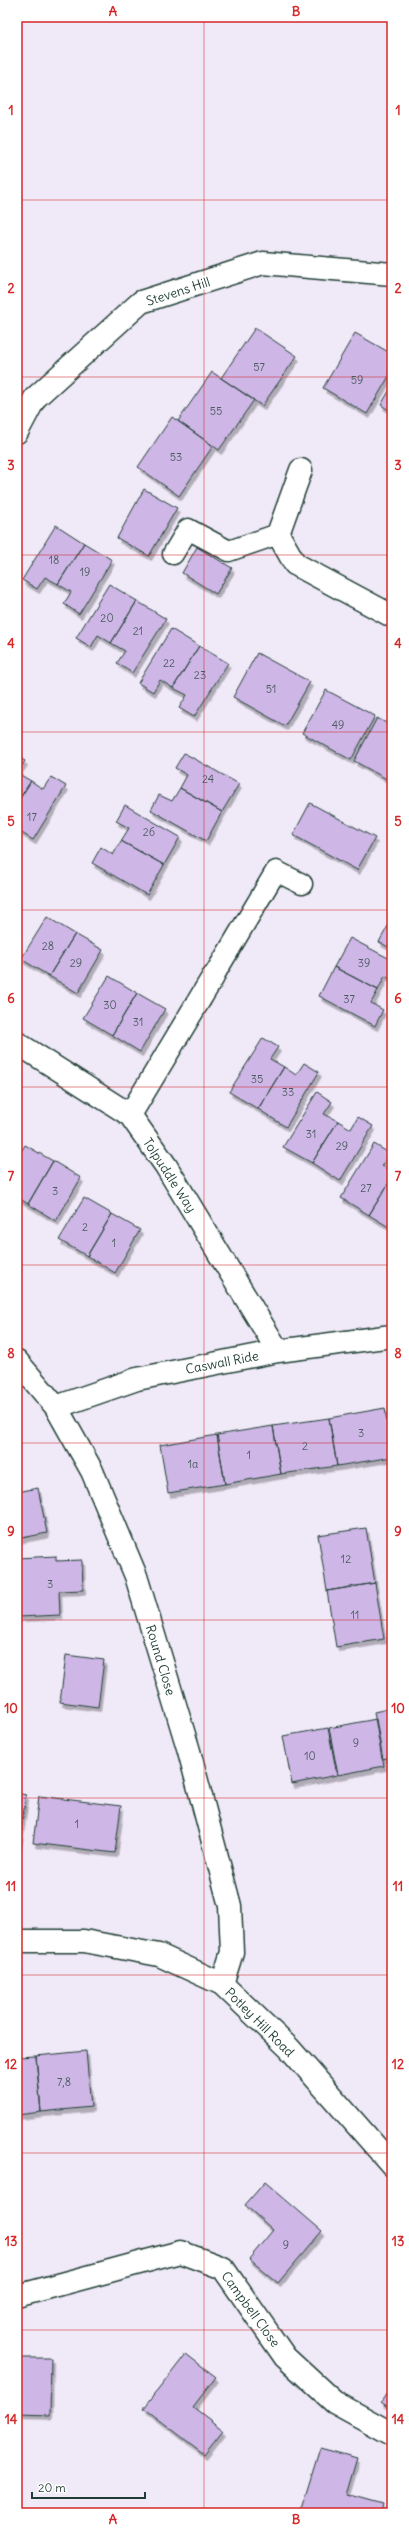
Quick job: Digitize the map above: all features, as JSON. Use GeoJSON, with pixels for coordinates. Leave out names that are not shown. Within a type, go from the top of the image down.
{"type":"FeatureCollection","features":[{"type":"Feature","properties":{"kind":"street","name":"Stevens Hill"},"geometry":{"type":"LineString","coordinates":[[17,432],[35,398],[141,302],[262,263],[392,274]]}},
{"type":"Feature","properties":{"kind":"street"},"geometry":{"type":"LineString","coordinates":[[301,470],[278,534],[295,564],[392,616]]}},
{"type":"Feature","properties":{"kind":"street"},"geometry":{"type":"LineString","coordinates":[[130,1115],[213,977]]}},
{"type":"Feature","properties":{"kind":"street","name":"Tolpuddle Way"},"geometry":{"type":"LineString","coordinates":[[17,1043],[130,1115],[166,1166],[278,1351]]}},
{"type":"Feature","properties":{"kind":"street","name":"Caswall Ride"},"geometry":{"type":"LineString","coordinates":[[56,1407],[137,1379],[278,1351],[392,1336]]}},
{"type":"Feature","properties":{"kind":"street","name":"Round Close"},"geometry":{"type":"LineString","coordinates":[[17,1361],[56,1407],[92,1471],[136,1576],[189,1751],[230,1906],[232,1952],[222,1984]]}},
{"type":"Feature","properties":{"kind":"street","name":"Potley Hill Road"},"geometry":{"type":"LineString","coordinates":[[17,1941],[84,1941],[159,1954],[222,1984],[289,2048],[392,2165]]}},
{"type":"Feature","properties":{"kind":"street","name":"Campbell Close"},"geometry":{"type":"LineString","coordinates":[[17,2296],[180,2252],[223,2268],[285,2358],[334,2402],[392,2434]]}},
{"type":"Feature","properties":{"kind":"lane"},"geometry":{"type":"LineString","coordinates":[[173,554],[188,529],[229,551],[278,534]]}},
{"type":"Feature","properties":{"kind":"lane"},"geometry":{"type":"LineString","coordinates":[[213,977],[276,871],[302,884]]}},
{"type":"Feature","properties":{"kind":"building"},"geometry":{"type":"Polygon","coordinates":[[[255,328],[297,356],[262,406],[221,378],[255,328]]]}},
{"type":"Feature","properties":{"kind":"building"},"geometry":{"type":"Polygon","coordinates":[[[355,333],[392,354],[392,371],[367,414],[323,388],[355,333]]]}},
{"type":"Feature","properties":{"kind":"building"},"geometry":{"type":"Polygon","coordinates":[[[212,372],[254,400],[219,450],[178,421],[212,372]]]}},
{"type":"Feature","properties":{"kind":"building"},"geometry":{"type":"Polygon","coordinates":[[[392,386],[392,412],[381,405],[392,386]]]}},
{"type":"Feature","properties":{"kind":"building"},"geometry":{"type":"Polygon","coordinates":[[[172,417],[213,446],[179,496],[138,467],[172,417]]]}},
{"type":"Feature","properties":{"kind":"building"},"geometry":{"type":"Polygon","coordinates":[[[144,489],[177,508],[149,556],[117,538],[144,489]]]}},
{"type":"Feature","properties":{"kind":"building"},"geometry":{"type":"Polygon","coordinates":[[[56,525],[84,543],[58,584],[45,577],[37,589],[22,580],[56,525]]]}},
{"type":"Feature","properties":{"kind":"building"},"geometry":{"type":"Polygon","coordinates":[[[84,543],[112,560],[79,614],[64,604],[71,592],[58,584],[84,543]]]}},
{"type":"Feature","properties":{"kind":"building"},"geometry":{"type":"Polygon","coordinates":[[[197,547],[232,568],[216,594],[182,573],[197,547]]]}},
{"type":"Feature","properties":{"kind":"building"},"geometry":{"type":"Polygon","coordinates":[[[109,584],[137,601],[111,643],[98,635],[91,647],[76,638],[109,584]]]}},
{"type":"Feature","properties":{"kind":"building"},"geometry":{"type":"Polygon","coordinates":[[[137,601],[166,619],[132,673],[117,663],[125,651],[111,643],[137,601]]]}},
{"type":"Feature","properties":{"kind":"building"},"geometry":{"type":"Polygon","coordinates":[[[171,629],[199,646],[173,688],[160,680],[153,692],[138,683],[171,629]]]}},
{"type":"Feature","properties":{"kind":"building"},"geometry":{"type":"Polygon","coordinates":[[[199,646],[228,663],[194,717],[179,708],[187,695],[173,688],[199,646]]]}},
{"type":"Feature","properties":{"kind":"building"},"geometry":{"type":"Polygon","coordinates":[[[257,653],[310,682],[285,726],[233,697],[257,653]]]}},
{"type":"Feature","properties":{"kind":"building"},"geometry":{"type":"Polygon","coordinates":[[[326,690],[375,716],[351,760],[302,733],[326,690]]]}},
{"type":"Feature","properties":{"kind":"building"},"geometry":{"type":"Polygon","coordinates":[[[377,718],[392,726],[392,782],[354,761],[377,718]]]}},
{"type":"Feature","properties":{"kind":"building"},"geometry":{"type":"Polygon","coordinates":[[[184,753],[239,784],[222,812],[180,788],[187,775],[175,768],[184,753]]]}},
{"type":"Feature","properties":{"kind":"building"},"geometry":{"type":"Polygon","coordinates":[[[17,756],[25,761],[17,773],[17,756]]]}},
{"type":"Feature","properties":{"kind":"building"},"geometry":{"type":"Polygon","coordinates":[[[17,773],[31,781],[17,803],[17,773]]]}},
{"type":"Feature","properties":{"kind":"building"},"geometry":{"type":"Polygon","coordinates":[[[51,777],[66,786],[33,840],[17,830],[17,803],[31,781],[43,789],[51,777]]]}},
{"type":"Feature","properties":{"kind":"building"},"geometry":{"type":"Polygon","coordinates":[[[180,788],[222,812],[206,841],[151,810],[159,795],[172,801],[180,788]]]}},
{"type":"Feature","properties":{"kind":"building"},"geometry":{"type":"Polygon","coordinates":[[[310,803],[375,838],[357,870],[293,835],[310,803]]]}},
{"type":"Feature","properties":{"kind":"building"},"geometry":{"type":"Polygon","coordinates":[[[125,805],[180,837],[164,865],[121,841],[129,828],[116,821],[125,805]]]}},
{"type":"Feature","properties":{"kind":"building"},"geometry":{"type":"Polygon","coordinates":[[[121,841],[164,865],[147,895],[92,863],[101,847],[113,855],[121,841]]]}},
{"type":"Feature","properties":{"kind":"building"},"geometry":{"type":"Polygon","coordinates":[[[47,917],[75,934],[49,976],[21,959],[47,917]]]}},
{"type":"Feature","properties":{"kind":"building"},"geometry":{"type":"Polygon","coordinates":[[[392,919],[392,949],[379,942],[392,919]]]}},
{"type":"Feature","properties":{"kind":"building"},"geometry":{"type":"Polygon","coordinates":[[[75,934],[103,950],[78,993],[49,976],[75,934]]]}},
{"type":"Feature","properties":{"kind":"building"},"geometry":{"type":"Polygon","coordinates":[[[350,938],[392,960],[392,980],[385,976],[378,990],[334,967],[350,938]]]}},
{"type":"Feature","properties":{"kind":"building"},"geometry":{"type":"Polygon","coordinates":[[[334,967],[378,990],[371,1003],[383,1010],[375,1026],[319,996],[334,967]]]}},
{"type":"Feature","properties":{"kind":"building"},"geometry":{"type":"Polygon","coordinates":[[[109,976],[137,993],[112,1035],[83,1018],[109,976]]]}},
{"type":"Feature","properties":{"kind":"building"},"geometry":{"type":"Polygon","coordinates":[[[137,993],[165,1009],[140,1052],[112,1035],[137,993]]]}},
{"type":"Feature","properties":{"kind":"building"},"geometry":{"type":"Polygon","coordinates":[[[263,1038],[278,1047],[270,1059],[284,1067],[258,1109],[229,1092],[263,1038]]]}},
{"type":"Feature","properties":{"kind":"building"},"geometry":{"type":"Polygon","coordinates":[[[304,1063],[319,1072],[286,1127],[258,1109],[284,1067],[296,1075],[304,1063]]]}},
{"type":"Feature","properties":{"kind":"building"},"geometry":{"type":"Polygon","coordinates":[[[317,1092],[332,1102],[324,1114],[338,1121],[312,1163],[283,1147],[317,1092]]]}},
{"type":"Feature","properties":{"kind":"building"},"geometry":{"type":"Polygon","coordinates":[[[358,1117],[373,1126],[340,1181],[312,1163],[338,1121],[351,1129],[358,1117]]]}},
{"type":"Feature","properties":{"kind":"building"},"geometry":{"type":"Polygon","coordinates":[[[374,1144],[389,1153],[382,1166],[392,1172],[392,1178],[369,1215],[341,1198],[374,1144]]]}},
{"type":"Feature","properties":{"kind":"building"},"geometry":{"type":"Polygon","coordinates":[[[25,1145],[53,1161],[28,1204],[17,1197],[17,1159],[25,1145]]]}},
{"type":"Feature","properties":{"kind":"building"},"geometry":{"type":"Polygon","coordinates":[[[53,1161],[81,1178],[56,1221],[28,1204],[53,1161]]]}},
{"type":"Feature","properties":{"kind":"building"},"geometry":{"type":"Polygon","coordinates":[[[392,1178],[392,1229],[369,1215],[392,1178]]]}},
{"type":"Feature","properties":{"kind":"building"},"geometry":{"type":"Polygon","coordinates":[[[84,1198],[112,1214],[87,1256],[59,1240],[84,1198]]]}},
{"type":"Feature","properties":{"kind":"building"},"geometry":{"type":"Polygon","coordinates":[[[112,1214],[140,1230],[115,1273],[87,1256],[112,1214]]]}},
{"type":"Feature","properties":{"kind":"building"},"geometry":{"type":"Polygon","coordinates":[[[385,1408],[392,1457],[337,1466],[329,1418],[385,1408]]]}},
{"type":"Feature","properties":{"kind":"building"},"geometry":{"type":"Polygon","coordinates":[[[329,1418],[337,1466],[281,1474],[273,1426],[329,1418]]]}},
{"type":"Feature","properties":{"kind":"building"},"geometry":{"type":"Polygon","coordinates":[[[273,1426],[281,1474],[225,1484],[217,1435],[273,1426]]]}},
{"type":"Feature","properties":{"kind":"building"},"geometry":{"type":"Polygon","coordinates":[[[217,1435],[225,1484],[168,1493],[160,1445],[217,1435]]]}},
{"type":"Feature","properties":{"kind":"building"},"geometry":{"type":"Polygon","coordinates":[[[38,1488],[47,1533],[17,1539],[17,1492],[38,1488]]]}},
{"type":"Feature","properties":{"kind":"building"},"geometry":{"type":"Polygon","coordinates":[[[366,1528],[375,1583],[327,1591],[318,1535],[366,1528]]]}},
{"type":"Feature","properties":{"kind":"building"},"geometry":{"type":"Polygon","coordinates":[[[56,1556],[56,1561],[82,1560],[83,1590],[59,1591],[60,1615],[19,1617],[17,1558],[56,1556]]]}},
{"type":"Feature","properties":{"kind":"building"},"geometry":{"type":"Polygon","coordinates":[[[375,1583],[384,1639],[336,1647],[327,1591],[375,1583]]]}},
{"type":"Feature","properties":{"kind":"building"},"geometry":{"type":"Polygon","coordinates":[[[66,1655],[104,1660],[98,1707],[60,1702],[66,1655]]]}},
{"type":"Feature","properties":{"kind":"building"},"geometry":{"type":"Polygon","coordinates":[[[392,1708],[392,1757],[382,1759],[374,1712],[392,1708]]]}},
{"type":"Feature","properties":{"kind":"building"},"geometry":{"type":"Polygon","coordinates":[[[376,1719],[384,1766],[338,1775],[329,1728],[376,1719]]]}},
{"type":"Feature","properties":{"kind":"building"},"geometry":{"type":"Polygon","coordinates":[[[328,1728],[337,1775],[292,1784],[283,1736],[328,1728]]]}},
{"type":"Feature","properties":{"kind":"building"},"geometry":{"type":"Polygon","coordinates":[[[17,1793],[26,1795],[17,1858],[17,1793]]]}},
{"type":"Feature","properties":{"kind":"building"},"geometry":{"type":"Polygon","coordinates":[[[39,1796],[121,1806],[115,1853],[33,1843],[39,1796]]]}},
{"type":"Feature","properties":{"kind":"building"},"geometry":{"type":"Polygon","coordinates":[[[86,2051],[91,2107],[41,2112],[36,2056],[86,2051]]]}},
{"type":"Feature","properties":{"kind":"building"},"geometry":{"type":"Polygon","coordinates":[[[36,2056],[41,2112],[17,2115],[17,2057],[36,2056]]]}},
{"type":"Feature","properties":{"kind":"building"},"geometry":{"type":"Polygon","coordinates":[[[265,2182],[322,2231],[278,2283],[249,2259],[273,2230],[245,2205],[265,2182]]]}},
{"type":"Feature","properties":{"kind":"building"},"geometry":{"type":"Polygon","coordinates":[[[186,2354],[216,2377],[193,2407],[223,2430],[204,2454],[144,2408],[186,2354]]]}},
{"type":"Feature","properties":{"kind":"building"},"geometry":{"type":"Polygon","coordinates":[[[17,2358],[51,2358],[50,2415],[17,2414],[17,2358]]]}},
{"type":"Feature","properties":{"kind":"building"},"geometry":{"type":"Polygon","coordinates":[[[392,2385],[392,2410],[381,2402],[392,2385]]]}},
{"type":"Feature","properties":{"kind":"building"},"geometry":{"type":"Polygon","coordinates":[[[320,2448],[357,2458],[346,2495],[382,2505],[380,2513],[300,2513],[320,2448]]]}}]}
